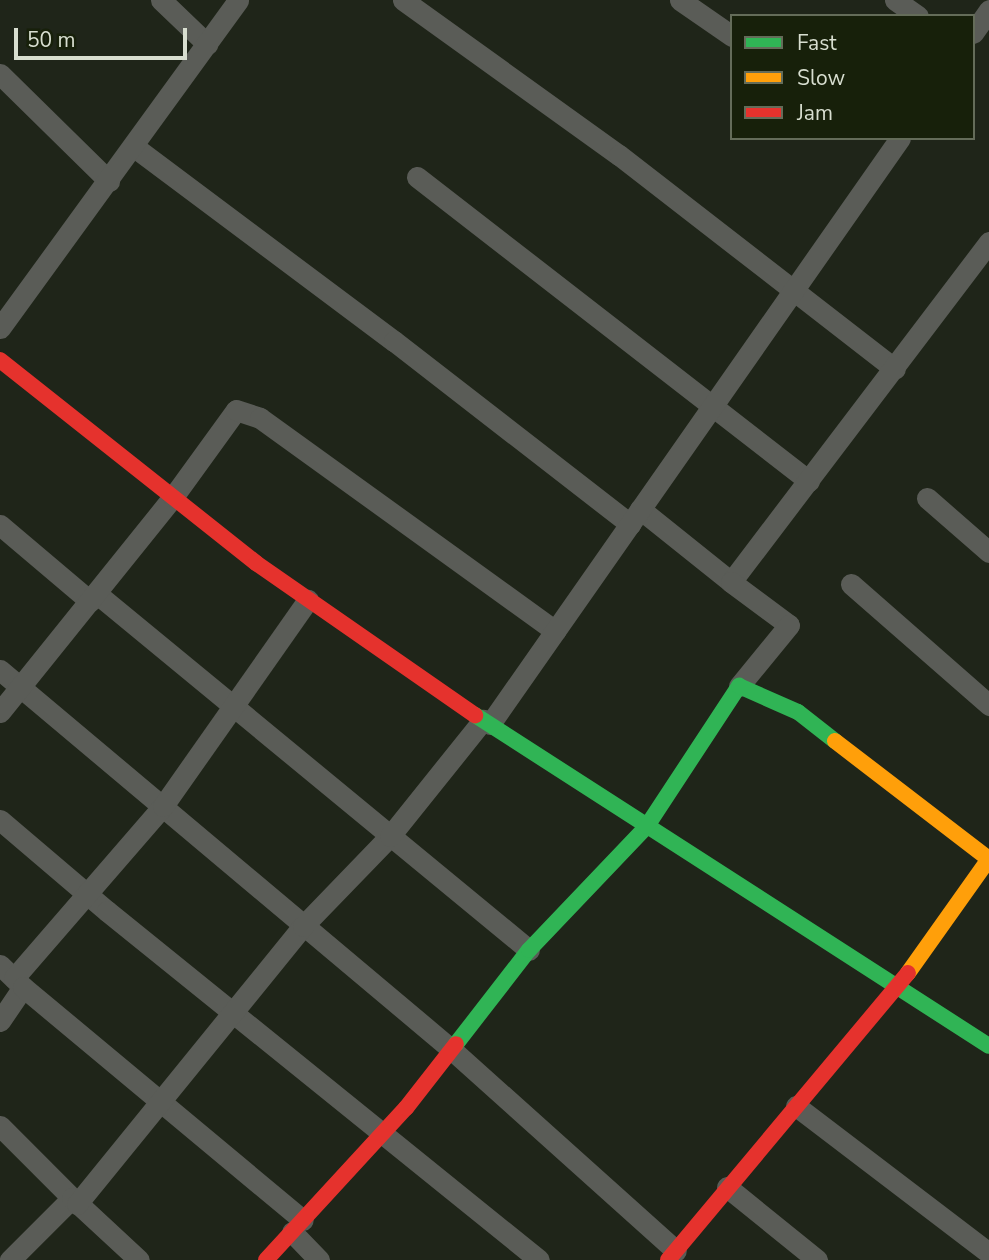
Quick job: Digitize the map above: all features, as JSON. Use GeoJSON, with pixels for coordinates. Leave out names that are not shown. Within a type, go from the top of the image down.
{"type":"FeatureCollection","features":[{"type":"Feature","properties":{"kind":"street"},"geometry":{"type":"LineString","coordinates":[[161,0],[207,44]]}},
{"type":"Feature","properties":{"kind":"street"},"geometry":{"type":"LineString","coordinates":[[0,328],[238,0]]}},
{"type":"Feature","properties":{"kind":"street"},"geometry":{"type":"LineString","coordinates":[[403,0],[619,155],[895,369]]}},
{"type":"Feature","properties":{"kind":"street"},"geometry":{"type":"LineString","coordinates":[[680,0],[730,35]]}},
{"type":"Feature","properties":{"kind":"street"},"geometry":{"type":"LineString","coordinates":[[895,0],[915,14]]}},
{"type":"Feature","properties":{"kind":"street"},"geometry":{"type":"LineString","coordinates":[[975,30],[989,10]]}},
{"type":"Feature","properties":{"kind":"street"},"geometry":{"type":"LineString","coordinates":[[0,75],[109,181]]}},
{"type":"Feature","properties":{"kind":"street"},"geometry":{"type":"LineString","coordinates":[[10,1260],[75,1201],[162,1102],[303,926],[390,836],[486,722],[555,631],[793,291],[891,142]]}},
{"type":"Feature","properties":{"kind":"street"},"geometry":{"type":"LineString","coordinates":[[133,146],[394,341],[789,625],[739,686],[647,825],[529,950],[382,1134],[266,1260]]}},
{"type":"Feature","properties":{"kind":"street"},"geometry":{"type":"LineString","coordinates":[[417,177],[809,481]]}},
{"type":"Feature","properties":{"kind":"street"},"geometry":{"type":"LineString","coordinates":[[731,582],[989,242]]}},
{"type":"Feature","properties":{"kind":"street"},"geometry":{"type":"LineString","coordinates":[[0,360],[309,600],[486,722],[989,1046]]}},
{"type":"Feature","properties":{"kind":"street"},"geometry":{"type":"LineString","coordinates":[[0,712],[173,497],[236,410],[260,418],[555,631]]}},
{"type":"Feature","properties":{"kind":"street"},"geometry":{"type":"LineString","coordinates":[[927,498],[989,552]]}},
{"type":"Feature","properties":{"kind":"street"},"geometry":{"type":"LineString","coordinates":[[0,525],[233,707],[529,950]]}},
{"type":"Feature","properties":{"kind":"street"},"geometry":{"type":"LineString","coordinates":[[851,584],[989,705]]}},
{"type":"Feature","properties":{"kind":"street"},"geometry":{"type":"LineString","coordinates":[[0,1021],[12,977],[163,806],[309,600]]}},
{"type":"Feature","properties":{"kind":"street"},"geometry":{"type":"LineString","coordinates":[[0,670],[452,1049],[672,1255],[898,987],[989,859],[798,712],[739,686]]}},
{"type":"Feature","properties":{"kind":"street"},"geometry":{"type":"LineString","coordinates":[[0,820],[86,893],[539,1260]]}},
{"type":"Feature","properties":{"kind":"street"},"geometry":{"type":"LineString","coordinates":[[12,977],[162,1102],[298,1226],[319,1260]]}},
{"type":"Feature","properties":{"kind":"street"},"geometry":{"type":"LineString","coordinates":[[796,1106],[989,1254]]}},
{"type":"Feature","properties":{"kind":"street"},"geometry":{"type":"LineString","coordinates":[[0,1125],[75,1201],[139,1260]]}},
{"type":"Feature","properties":{"kind":"street"},"geometry":{"type":"LineString","coordinates":[[727,1187],[817,1260]]}},
{"type":"Feature","properties":{"kind":"traffic: fast"},"geometry":{"type":"LineString","coordinates":[[456,1044],[529,950],[647,826],[739,686],[798,712],[835,741]]}},
{"type":"Feature","properties":{"kind":"traffic: fast"},"geometry":{"type":"LineString","coordinates":[[475,715],[989,1046]]}},
{"type":"Feature","properties":{"kind":"traffic: slow"},"geometry":{"type":"LineString","coordinates":[[835,741],[989,859],[908,973]]}},
{"type":"Feature","properties":{"kind":"traffic: jam"},"geometry":{"type":"LineString","coordinates":[[0,360],[256,563],[475,715]]}},
{"type":"Feature","properties":{"kind":"traffic: jam"},"geometry":{"type":"LineString","coordinates":[[668,1260],[908,973]]}},
{"type":"Feature","properties":{"kind":"traffic: jam"},"geometry":{"type":"LineString","coordinates":[[266,1260],[406,1108],[456,1044]]}}]}
